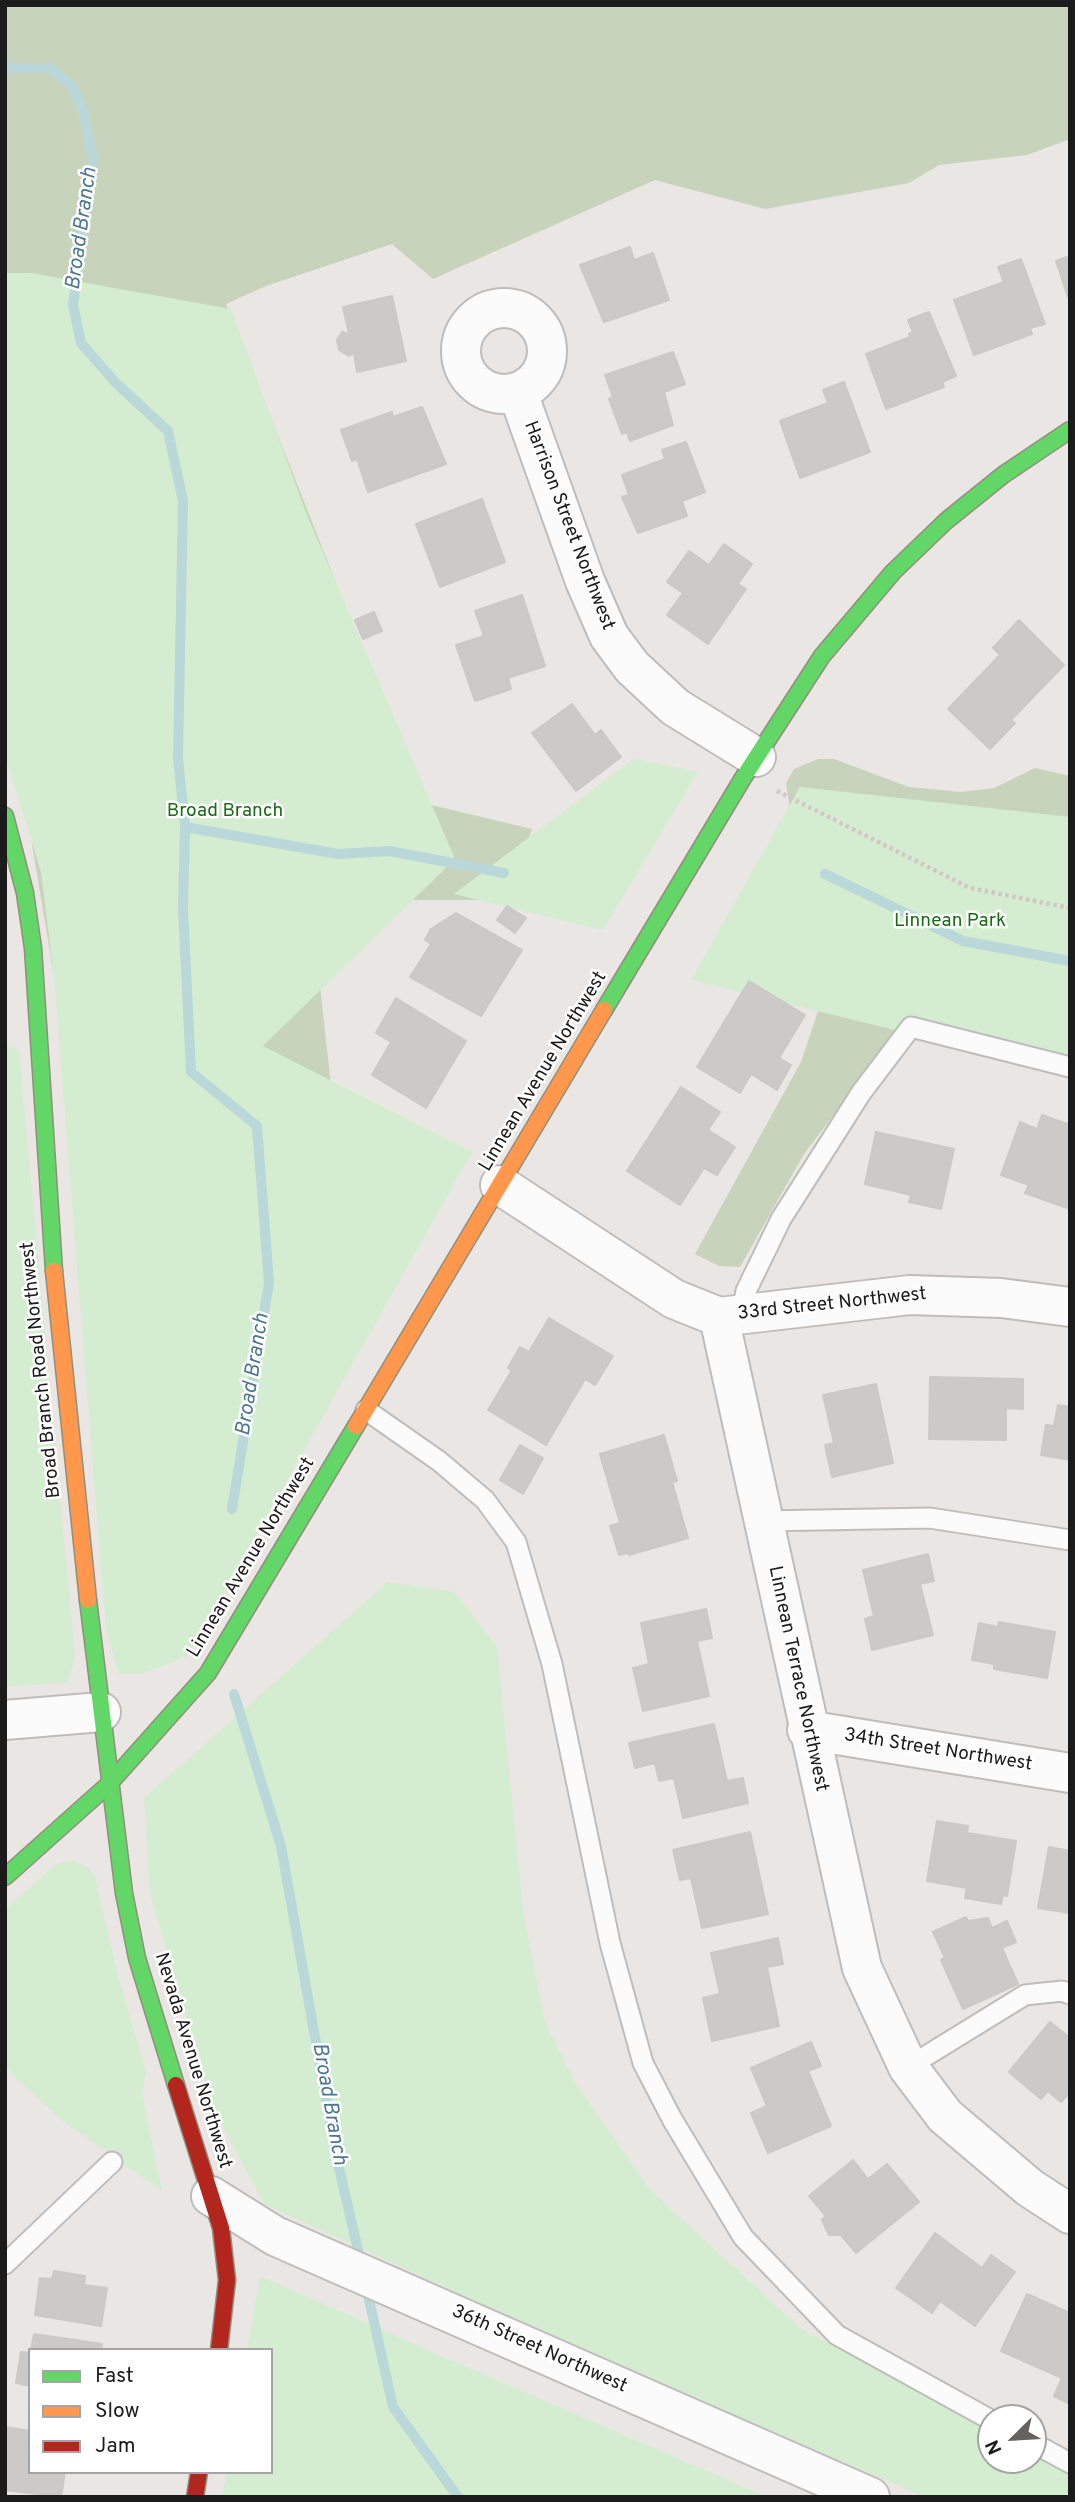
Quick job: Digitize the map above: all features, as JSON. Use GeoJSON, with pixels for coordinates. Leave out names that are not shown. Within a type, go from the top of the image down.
{"type":"FeatureCollection","features":[{"type":"Feature","properties":{"kind":"street","name":"Harrison Street Northwest"},"geometry":{"type":"LineString","coordinates":[[518,393],[585,582],[614,644],[632,667],[675,707],[763,772]]}},
{"type":"Feature","properties":{"kind":"street","name":"Linnean Avenue Northwest"},"geometry":{"type":"LineString","coordinates":[[109,1784],[208,1673],[500,1185],[763,772],[822,656],[893,572],[974,498],[1070,430]]}},
{"type":"Feature","properties":{"kind":"street","name":"Broad Branch Road Northwest"},"geometry":{"type":"LineString","coordinates":[[5,816],[25,893],[33,948],[58,1333],[109,1784]]}},
{"type":"Feature","properties":{"kind":"street"},"geometry":{"type":"LineString","coordinates":[[500,1185],[674,1299],[730,1315]]}},
{"type":"Feature","properties":{"kind":"street","name":"33rd Street Northwest"},"geometry":{"type":"LineString","coordinates":[[730,1315],[910,1295],[1001,1298],[1070,1307]]}},
{"type":"Feature","properties":{"kind":"street","name":"Linnean Terrace Northwest"},"geometry":{"type":"LineString","coordinates":[[730,1315],[762,1521],[862,1968],[908,2067],[955,2128],[1030,2188],[1070,2214]]}},
{"type":"Feature","properties":{"kind":"street"},"geometry":{"type":"LineString","coordinates":[[5,1720],[101,1712]]}},
{"type":"Feature","properties":{"kind":"street","name":"34th Street Northwest"},"geometry":{"type":"LineString","coordinates":[[807,1730],[1070,1773]]}},
{"type":"Feature","properties":{"kind":"street"},"geometry":{"type":"LineString","coordinates":[[5,1877],[109,1784]]}},
{"type":"Feature","properties":{"kind":"street","name":"Nevada Avenue Northwest"},"geometry":{"type":"LineString","coordinates":[[109,1784],[124,1893],[137,1958],[221,2228],[226,2267],[219,2348]]}},
{"type":"Feature","properties":{"kind":"street","name":"36th Street Northwest"},"geometry":{"type":"LineString","coordinates":[[211,2196],[275,2236],[870,2497]]}},
{"type":"Feature","properties":{"kind":"street"},"geometry":{"type":"LineString","coordinates":[[195,2497],[199,2474]]}},
{"type":"Feature","properties":{"kind":"lane"},"geometry":{"type":"LineString","coordinates":[[730,1315],[746,1291],[782,1219],[861,1093],[911,1027],[1070,1067]]}},
{"type":"Feature","properties":{"kind":"lane"},"geometry":{"type":"LineString","coordinates":[[366,1410],[439,1461],[485,1500],[516,1542],[552,1664],[610,1943],[643,2063],[672,2119],[743,2237],[837,2335],[977,2412]]}},
{"type":"Feature","properties":{"kind":"lane"},"geometry":{"type":"LineString","coordinates":[[762,1521],[930,1518],[1070,1540]]}},
{"type":"Feature","properties":{"kind":"lane"},"geometry":{"type":"LineString","coordinates":[[908,2067],[1025,1995],[1062,1992],[1070,1994]]}},
{"type":"Feature","properties":{"kind":"lane"},"geometry":{"type":"LineString","coordinates":[[5,2264],[112,2162]]}},
{"type":"Feature","properties":{"kind":"lane"},"geometry":{"type":"LineString","coordinates":[[1047,2451],[1070,2463]]}},
{"type":"Feature","properties":{"kind":"path"},"geometry":{"type":"LineString","coordinates":[[763,772],[970,888],[1070,908]]}},
{"type":"Feature","properties":{"kind":"green space"},"geometry":{"type":"Polygon","coordinates":[[[5,5],[1070,5],[1070,139],[1027,155],[939,165],[909,183],[765,209],[655,180],[433,279],[392,244],[266,286],[226,304],[423,803],[532,829],[506,900],[397,900],[318,968],[333,1103],[79,1126],[14,736],[5,707],[5,5]]]}},
{"type":"Feature","properties":{"kind":"green space","name":"Broad Branch"},"geometry":{"type":"Polygon","coordinates":[[[5,273],[31,273],[231,309],[307,515],[455,859],[263,1046],[472,1152],[188,1656],[141,1674],[119,1674],[106,1631],[54,977],[41,872],[5,755],[5,273]]]}},
{"type":"Feature","properties":{"kind":"green space"},"geometry":{"type":"Polygon","coordinates":[[[633,759],[698,772],[603,930],[454,894],[633,759]]]}},
{"type":"Feature","properties":{"kind":"green space","name":"Linnean Park"},"geometry":{"type":"Polygon","coordinates":[[[818,759],[834,759],[909,787],[961,792],[994,788],[1035,768],[1070,776],[1070,1054],[911,1013],[804,1154],[740,1267],[719,1266],[695,1254],[801,1062],[820,1005],[786,783],[794,769],[818,759]]]}},
{"type":"Feature","properties":{"kind":"green space","name":"Linnean Park"},"geometry":{"type":"Polygon","coordinates":[[[800,787],[1070,817],[1070,1073],[691,980],[800,787]]]}},
{"type":"Feature","properties":{"kind":"green space"},"geometry":{"type":"Polygon","coordinates":[[[5,1044],[19,1051],[75,1657],[68,1682],[5,1687],[5,1044]]]}},
{"type":"Feature","properties":{"kind":"green space","name":"Broad Branch"},"geometry":{"type":"Polygon","coordinates":[[[388,1582],[454,1592],[497,1647],[523,1911],[545,2023],[574,2081],[651,2191],[801,2329],[977,2420],[977,2474],[1047,2474],[1047,2455],[1070,2466],[1070,2497],[925,2497],[580,2349],[264,2204],[211,2105],[150,1893],[144,1798],[388,1582]]]}},
{"type":"Feature","properties":{"kind":"green space"},"geometry":{"type":"Polygon","coordinates":[[[74,1860],[89,1868],[95,1878],[118,1976],[146,2072],[142,2094],[162,2191],[64,2122],[15,2078],[5,2064],[5,1909],[58,1863],[74,1860]]]}},
{"type":"Feature","properties":{"kind":"green space"},"geometry":{"type":"Polygon","coordinates":[[[260,2276],[767,2497],[222,2497],[227,2474],[273,2474],[273,2348],[247,2348],[260,2276]]]}},
{"type":"Feature","properties":{"kind":"building"},"geometry":{"type":"Polygon","coordinates":[[[630,247],[634,260],[653,253],[669,300],[604,322],[580,265],[630,247]]]}},
{"type":"Feature","properties":{"kind":"building"},"geometry":{"type":"Polygon","coordinates":[[[1070,256],[1070,303],[1056,261],[1070,256]]]}},
{"type":"Feature","properties":{"kind":"building"},"geometry":{"type":"Polygon","coordinates":[[[1021,259],[1045,324],[1030,328],[1032,334],[974,355],[954,300],[1004,282],[998,267],[1021,259]]]}},
{"type":"Feature","properties":{"kind":"building"},"geometry":{"type":"Polygon","coordinates":[[[392,296],[406,361],[357,372],[354,353],[349,356],[339,350],[337,340],[342,332],[349,334],[343,307],[392,296]]]}},
{"type":"Feature","properties":{"kind":"building"},"geometry":{"type":"Polygon","coordinates":[[[929,312],[956,376],[942,382],[944,387],[886,409],[866,354],[910,337],[909,334],[913,332],[908,320],[929,312]]]}},
{"type":"Feature","properties":{"kind":"building"},"geometry":{"type":"Polygon","coordinates":[[[673,352],[685,384],[664,392],[673,425],[630,441],[627,432],[622,434],[609,399],[613,397],[605,375],[673,352]]]}},
{"type":"Feature","properties":{"kind":"building"},"geometry":{"type":"Polygon","coordinates":[[[844,382],[870,452],[800,478],[780,421],[828,403],[823,390],[844,382]]]}},
{"type":"Feature","properties":{"kind":"building"},"geometry":{"type":"Polygon","coordinates":[[[422,407],[446,464],[368,492],[357,459],[352,461],[341,430],[392,412],[393,417],[422,407]]]}},
{"type":"Feature","properties":{"kind":"building"},"geometry":{"type":"Polygon","coordinates":[[[686,442],[705,492],[682,501],[687,516],[638,533],[622,497],[629,495],[622,475],[665,459],[662,450],[686,442]]]}},
{"type":"Feature","properties":{"kind":"building"},"geometry":{"type":"Polygon","coordinates":[[[482,499],[505,562],[440,587],[416,524],[482,499]]]}},
{"type":"Feature","properties":{"kind":"building"},"geometry":{"type":"Polygon","coordinates":[[[724,544],[752,564],[738,584],[746,589],[708,644],[667,615],[683,593],[667,582],[689,551],[709,565],[724,544]]]}},
{"type":"Feature","properties":{"kind":"building"},"geometry":{"type":"Polygon","coordinates":[[[522,595],[545,666],[508,678],[511,689],[475,701],[456,645],[484,636],[475,611],[522,595]]]}},
{"type":"Feature","properties":{"kind":"building"},"geometry":{"type":"Polygon","coordinates":[[[374,612],[382,631],[363,639],[355,620],[374,612]]]}},
{"type":"Feature","properties":{"kind":"building"},"geometry":{"type":"Polygon","coordinates":[[[1019,620],[1064,665],[1011,720],[1015,723],[990,749],[948,709],[1000,655],[993,648],[1019,620]]]}},
{"type":"Feature","properties":{"kind":"building"},"geometry":{"type":"Polygon","coordinates":[[[572,704],[595,735],[601,730],[621,757],[576,791],[532,733],[572,704]]]}},
{"type":"Feature","properties":{"kind":"building"},"geometry":{"type":"Polygon","coordinates":[[[507,906],[526,918],[515,933],[497,920],[507,906]]]}},
{"type":"Feature","properties":{"kind":"building"},"geometry":{"type":"Polygon","coordinates":[[[456,913],[522,950],[481,1016],[410,977],[431,944],[425,940],[431,929],[456,913]]]}},
{"type":"Feature","properties":{"kind":"building"},"geometry":{"type":"Polygon","coordinates":[[[749,981],[805,1015],[779,1058],[791,1065],[777,1090],[751,1074],[740,1093],[697,1067],[749,981]]]}},
{"type":"Feature","properties":{"kind":"building"},"geometry":{"type":"Polygon","coordinates":[[[396,998],[466,1041],[426,1108],[372,1075],[391,1042],[376,1033],[396,998]]]}},
{"type":"Feature","properties":{"kind":"building"},"geometry":{"type":"Polygon","coordinates":[[[681,1087],[720,1112],[708,1130],[735,1147],[717,1175],[704,1168],[680,1205],[627,1171],[681,1087]]]}},
{"type":"Feature","properties":{"kind":"building"},"geometry":{"type":"Polygon","coordinates":[[[1042,1115],[1070,1125],[1070,1209],[1025,1193],[1029,1185],[1001,1175],[1020,1122],[1037,1129],[1042,1115]]]}},
{"type":"Feature","properties":{"kind":"building"},"geometry":{"type":"Polygon","coordinates":[[[876,1132],[954,1149],[941,1209],[909,1202],[911,1195],[865,1184],[876,1132]]]}},
{"type":"Feature","properties":{"kind":"building"},"geometry":{"type":"Polygon","coordinates":[[[549,1318],[613,1356],[595,1385],[585,1379],[546,1445],[488,1410],[512,1370],[508,1368],[520,1347],[529,1352],[549,1318]]]}},
{"type":"Feature","properties":{"kind":"building"},"geometry":{"type":"Polygon","coordinates":[[[930,1377],[1023,1379],[1023,1409],[1006,1408],[1006,1440],[929,1439],[930,1377]]]}},
{"type":"Feature","properties":{"kind":"building"},"geometry":{"type":"Polygon","coordinates":[[[876,1384],[893,1463],[832,1477],[825,1445],[834,1443],[823,1395],[876,1384]]]}},
{"type":"Feature","properties":{"kind":"building"},"geometry":{"type":"Polygon","coordinates":[[[1058,1405],[1070,1407],[1070,1460],[1041,1455],[1046,1425],[1054,1426],[1058,1405]]]}},
{"type":"Feature","properties":{"kind":"building"},"geometry":{"type":"Polygon","coordinates":[[[664,1435],[677,1481],[672,1482],[688,1538],[629,1555],[619,1555],[610,1526],[620,1523],[600,1454],[664,1435]]]}},
{"type":"Feature","properties":{"kind":"building"},"geometry":{"type":"Polygon","coordinates":[[[520,1445],[543,1458],[523,1494],[500,1480],[520,1445]]]}},
{"type":"Feature","properties":{"kind":"building"},"geometry":{"type":"Polygon","coordinates":[[[928,1554],[934,1581],[920,1584],[933,1635],[872,1650],[865,1619],[874,1616],[863,1570],[928,1554]]]}},
{"type":"Feature","properties":{"kind":"building"},"geometry":{"type":"Polygon","coordinates":[[[706,1609],[712,1638],[697,1641],[709,1696],[643,1711],[633,1668],[649,1664],[641,1623],[706,1609]]]}},
{"type":"Feature","properties":{"kind":"building"},"geometry":{"type":"Polygon","coordinates":[[[999,1622],[1055,1632],[1047,1678],[994,1669],[994,1664],[972,1660],[979,1623],[998,1627],[999,1622]]]}},
{"type":"Feature","properties":{"kind":"building"},"geometry":{"type":"Polygon","coordinates":[[[714,1724],[727,1781],[743,1778],[748,1803],[683,1818],[674,1778],[659,1781],[655,1763],[635,1768],[629,1743],[714,1724]]]}},
{"type":"Feature","properties":{"kind":"building"},"geometry":{"type":"Polygon","coordinates":[[[937,1821],[968,1826],[967,1833],[1016,1841],[1007,1896],[1003,1895],[1001,1904],[965,1898],[967,1888],[927,1881],[937,1821]]]}},
{"type":"Feature","properties":{"kind":"building"},"geometry":{"type":"Polygon","coordinates":[[[750,1832],[768,1914],[702,1928],[691,1878],[680,1880],[673,1850],[750,1832]]]}},
{"type":"Feature","properties":{"kind":"building"},"geometry":{"type":"Polygon","coordinates":[[[1049,1847],[1070,1851],[1070,1913],[1038,1908],[1049,1847]]]}},
{"type":"Feature","properties":{"kind":"building"},"geometry":{"type":"Polygon","coordinates":[[[966,1917],[968,1921],[988,1918],[992,1928],[1007,1921],[1016,1942],[1002,1948],[1018,1984],[963,2009],[941,1960],[945,1958],[933,1932],[966,1917]]]}},
{"type":"Feature","properties":{"kind":"building"},"geometry":{"type":"Polygon","coordinates":[[[778,1938],[783,1964],[767,1967],[779,2026],[712,2041],[703,1998],[720,1994],[711,1953],[778,1938]]]}},
{"type":"Feature","properties":{"kind":"building"},"geometry":{"type":"Polygon","coordinates":[[[1050,2022],[1070,2038],[1070,2092],[1061,2102],[1048,2091],[1041,2099],[1009,2072],[1050,2022]]]}},
{"type":"Feature","properties":{"kind":"building"},"geometry":{"type":"Polygon","coordinates":[[[811,2042],[821,2066],[808,2071],[831,2126],[768,2153],[751,2113],[767,2106],[751,2068],[811,2042]]]}},
{"type":"Feature","properties":{"kind":"building"},"geometry":{"type":"Polygon","coordinates":[[[853,2160],[868,2179],[887,2164],[919,2202],[856,2253],[841,2235],[829,2235],[822,2220],[826,2216],[809,2196],[853,2160]]]}},
{"type":"Feature","properties":{"kind":"building"},"geometry":{"type":"Polygon","coordinates":[[[935,2233],[982,2268],[991,2255],[1015,2272],[975,2326],[940,2301],[932,2313],[896,2288],[935,2233]]]}},
{"type":"Feature","properties":{"kind":"building"},"geometry":{"type":"Polygon","coordinates":[[[54,2271],[85,2276],[84,2285],[107,2288],[101,2326],[35,2315],[40,2278],[52,2279],[54,2271]]]}},
{"type":"Feature","properties":{"kind":"building"},"geometry":{"type":"Polygon","coordinates":[[[1027,2294],[1070,2313],[1070,2404],[1054,2396],[1062,2378],[1001,2351],[1027,2294]]]}},
{"type":"Feature","properties":{"kind":"building"},"geometry":{"type":"Polygon","coordinates":[[[34,2334],[102,2344],[101,2348],[31,2348],[34,2334]]]}},
{"type":"Feature","properties":{"kind":"building"},"geometry":{"type":"Polygon","coordinates":[[[21,2352],[28,2353],[28,2386],[16,2383],[21,2352]]]}},
{"type":"Feature","properties":{"kind":"building"},"geometry":{"type":"Polygon","coordinates":[[[5,2427],[28,2431],[28,2474],[65,2474],[61,2497],[5,2490],[5,2427]]]}},
{"type":"Feature","properties":{"kind":"waterway","name":"Broad Branch"},"geometry":{"type":"LineString","coordinates":[[5,68],[50,68],[72,86],[83,111],[93,158],[73,305],[81,343],[115,382],[168,431],[183,501],[178,758],[185,827],[183,908],[191,1072],[257,1126],[269,1283],[232,1509]]}},
{"type":"Feature","properties":{"kind":"waterway"},"geometry":{"type":"LineString","coordinates":[[185,827],[338,854],[390,851],[504,873]]}},
{"type":"Feature","properties":{"kind":"waterway"},"geometry":{"type":"LineString","coordinates":[[825,874],[963,941],[1070,961]]}},
{"type":"Feature","properties":{"kind":"waterway","name":"Broad Branch"},"geometry":{"type":"LineString","coordinates":[[234,1694],[281,1846],[336,2155],[361,2263]]}},
{"type":"Feature","properties":{"kind":"waterway","name":"Broad Branch"},"geometry":{"type":"LineString","coordinates":[[366,2286],[393,2407],[458,2497]]}},
{"type":"Feature","properties":{"kind":"traffic: fast"},"geometry":{"type":"LineString","coordinates":[[604,1010],[743,778],[822,656],[893,572],[946,521],[1003,475],[1070,430]]}},
{"type":"Feature","properties":{"kind":"traffic: fast"},"geometry":{"type":"LineString","coordinates":[[5,816],[25,893],[33,948],[54,1271]]}},
{"type":"Feature","properties":{"kind":"traffic: fast"},"geometry":{"type":"LineString","coordinates":[[5,1877],[109,1784],[208,1673],[356,1426]]}},
{"type":"Feature","properties":{"kind":"traffic: fast"},"geometry":{"type":"LineString","coordinates":[[88,1600],[124,1893],[137,1958],[176,2085]]}},
{"type":"Feature","properties":{"kind":"traffic: slow"},"geometry":{"type":"LineString","coordinates":[[356,1426],[604,1010]]}},
{"type":"Feature","properties":{"kind":"traffic: slow"},"geometry":{"type":"LineString","coordinates":[[54,1271],[88,1600]]}},
{"type":"Feature","properties":{"kind":"traffic: jam"},"geometry":{"type":"LineString","coordinates":[[176,2085],[221,2228],[227,2280],[219,2348]]}},
{"type":"Feature","properties":{"kind":"traffic: jam"},"geometry":{"type":"LineString","coordinates":[[195,2497],[199,2474]]}}]}
